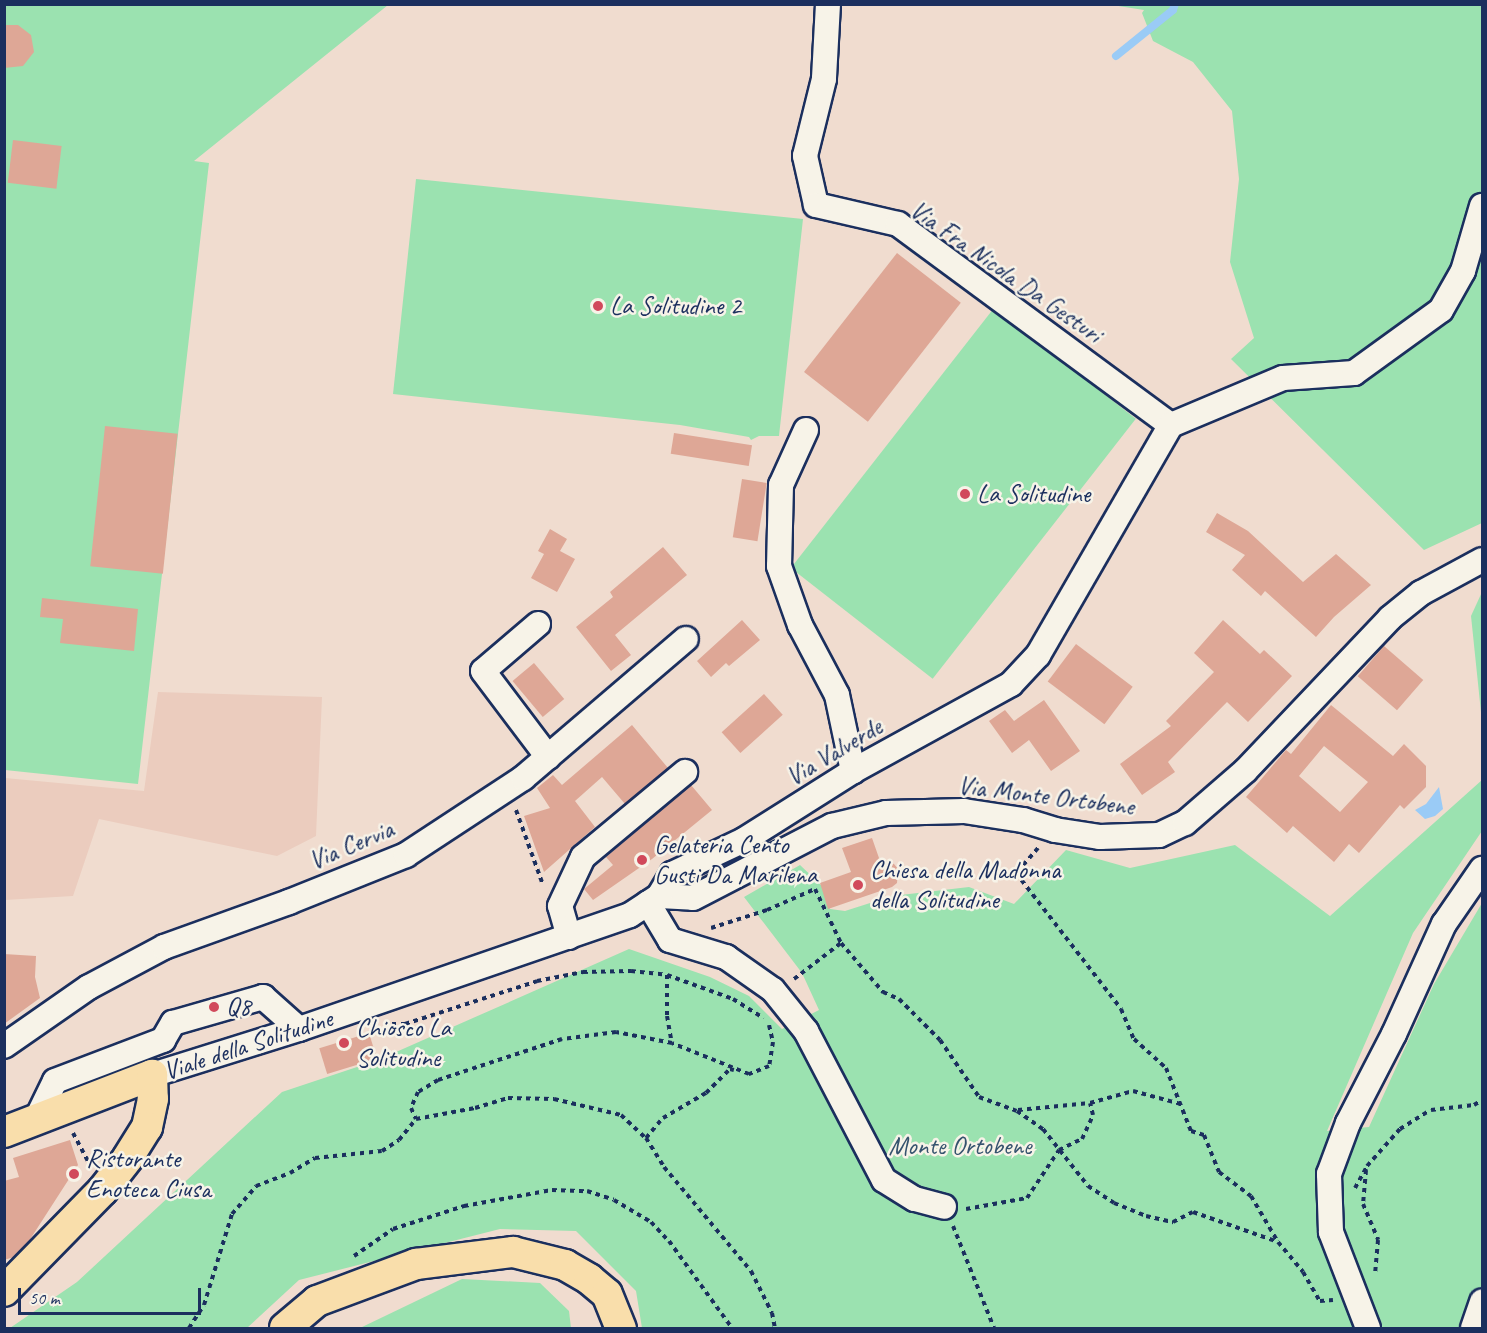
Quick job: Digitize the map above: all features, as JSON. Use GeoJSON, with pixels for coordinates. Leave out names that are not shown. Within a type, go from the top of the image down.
{"type":"FeatureCollection","features":[{"type":"Feature","properties":{"kind":"main road","name":"Viale della Solitudine"},"geometry":{"type":"LineString","coordinates":[[4,1132],[152,1075]]}},
{"type":"Feature","properties":{"kind":"main road"},"geometry":{"type":"LineString","coordinates":[[4,1290],[103,1190],[128,1158],[147,1127],[153,1099],[152,1075]]}},
{"type":"Feature","properties":{"kind":"main road"},"geometry":{"type":"LineString","coordinates":[[285,1329],[317,1301],[416,1264],[513,1252],[565,1265],[589,1279],[607,1294],[621,1329]]}},
{"type":"Feature","properties":{"kind":"street","name":"Via Fra Nicola Da Gesturi"},"geometry":{"type":"LineString","coordinates":[[828,4],[824,79],[805,156],[816,205],[898,224],[1171,425]]}},
{"type":"Feature","properties":{"kind":"street"},"geometry":{"type":"LineString","coordinates":[[1171,425],[1283,378],[1354,373],[1441,310],[1462,271],[1482,206]]}},
{"type":"Feature","properties":{"kind":"street","name":"Via Valverde"},"geometry":{"type":"LineString","coordinates":[[653,900],[672,874],[744,840],[853,771],[1011,684],[1038,655],[1171,425]]}},
{"type":"Feature","properties":{"kind":"street"},"geometry":{"type":"LineString","coordinates":[[806,430],[781,485],[779,566],[800,625],[837,695],[853,771]]}},
{"type":"Feature","properties":{"kind":"street","name":"Via Monte Ortobene"},"geometry":{"type":"LineString","coordinates":[[653,900],[693,898],[832,826],[886,813],[964,811],[1023,820],[1055,830],[1100,837],[1137,838],[1159,835],[1185,823],[1245,771],[1390,618],[1422,593],[1482,560]]}},
{"type":"Feature","properties":{"kind":"street"},"geometry":{"type":"LineString","coordinates":[[538,624],[483,671],[548,757]]}},
{"type":"Feature","properties":{"kind":"street","name":"Via Cervia"},"geometry":{"type":"LineString","coordinates":[[4,1046],[89,987],[164,947],[289,902],[406,855],[508,788],[548,757],[686,639]]}},
{"type":"Feature","properties":{"kind":"street"},"geometry":{"type":"LineString","coordinates":[[568,937],[560,906],[583,857],[685,772]]}},
{"type":"Feature","properties":{"kind":"street"},"geometry":{"type":"LineString","coordinates":[[1368,1329],[1331,1232],[1329,1174],[1348,1122],[1395,1034],[1444,924],[1482,869]]}},
{"type":"Feature","properties":{"kind":"street"},"geometry":{"type":"LineString","coordinates":[[653,900],[670,940],[726,957],[773,990],[806,1031],[884,1180],[915,1199],[944,1207]]}},
{"type":"Feature","properties":{"kind":"street","name":"Viale della Solitudine"},"geometry":{"type":"LineString","coordinates":[[152,1075],[299,1029],[568,937],[630,915],[653,900]]}},
{"type":"Feature","properties":{"kind":"street"},"geometry":{"type":"LineString","coordinates":[[49,1115],[55,1081],[163,1040],[173,1023],[263,997],[299,1029]]}},
{"type":"Feature","properties":{"kind":"street"},"geometry":{"type":"LineString","coordinates":[[1473,1329],[1482,1302]]}},
{"type":"Feature","properties":{"kind":"path"},"geometry":{"type":"LineString","coordinates":[[508,788],[547,896]]}},
{"type":"Feature","properties":{"kind":"path"},"geometry":{"type":"LineString","coordinates":[[1055,830],[1016,873],[1121,1009],[1134,1040],[1166,1068],[1191,1131],[1204,1136],[1219,1172],[1251,1196],[1278,1242],[1303,1272],[1320,1301],[1333,1300]]}},
{"type":"Feature","properties":{"kind":"path"},"geometry":{"type":"LineString","coordinates":[[670,940],[767,910],[814,889],[841,943],[883,992],[899,999],[940,1040],[979,1097],[1017,1110],[1043,1129],[1088,1186],[1114,1203],[1146,1216],[1173,1222],[1193,1212],[1278,1242]]}},
{"type":"Feature","properties":{"kind":"path"},"geometry":{"type":"LineString","coordinates":[[773,990],[792,980],[841,943]]}},
{"type":"Feature","properties":{"kind":"path"},"geometry":{"type":"LineString","coordinates":[[382,1024],[405,1024],[537,981],[583,972],[631,971],[667,975],[733,999],[768,1022],[773,1042],[769,1066],[749,1074],[730,1069],[706,1093],[663,1118],[646,1138]]}},
{"type":"Feature","properties":{"kind":"path"},"geometry":{"type":"LineString","coordinates":[[667,975],[667,1016],[672,1043]]}},
{"type":"Feature","properties":{"kind":"path"},"geometry":{"type":"LineString","coordinates":[[416,1119],[411,1108],[418,1092],[438,1080],[562,1039],[616,1032],[672,1043],[749,1074]]}},
{"type":"Feature","properties":{"kind":"path"},"geometry":{"type":"LineString","coordinates":[[1017,1110],[1090,1103],[1133,1090],[1181,1104]]}},
{"type":"Feature","properties":{"kind":"path"},"geometry":{"type":"LineString","coordinates":[[189,1329],[204,1305],[232,1214],[256,1186],[290,1173],[315,1158],[382,1151],[399,1140],[416,1119],[475,1108],[508,1098],[554,1099],[621,1115],[646,1138],[664,1167],[751,1271],[772,1313],[775,1329]]}},
{"type":"Feature","properties":{"kind":"path"},"geometry":{"type":"LineString","coordinates":[[1375,1273],[1378,1240],[1363,1204],[1367,1166],[1400,1129],[1431,1110],[1474,1105],[1482,1100]]}},
{"type":"Feature","properties":{"kind":"path"},"geometry":{"type":"LineString","coordinates":[[994,1329],[944,1207],[965,1209],[986,1203],[1027,1198],[1059,1149],[1082,1139],[1093,1115],[1090,1103]]}},
{"type":"Feature","properties":{"kind":"path"},"geometry":{"type":"LineString","coordinates":[[49,1115],[103,1190]]}},
{"type":"Feature","properties":{"kind":"shaded area"},"geometry":{"type":"Polygon","coordinates":[[[158,692],[322,697],[316,836],[277,856],[99,819],[73,896],[5,900],[5,778],[144,791],[158,692]]]}},
{"type":"Feature","properties":{"kind":"green space"},"geometry":{"type":"Polygon","coordinates":[[[5,5],[388,5],[194,161],[209,163],[138,784],[5,770],[5,5]]]}},
{"type":"Feature","properties":{"kind":"green space"},"geometry":{"type":"Polygon","coordinates":[[[1112,5],[1482,5],[1482,523],[1424,550],[1231,359],[1254,338],[1230,262],[1239,179],[1232,111],[1193,62],[1153,41],[1142,13],[1144,10],[1112,5]]]}},
{"type":"Feature","properties":{"kind":"green space","name":"La Solitudine 2"},"geometry":{"type":"Polygon","coordinates":[[[416,179],[803,219],[779,436],[759,436],[751,440],[749,437],[680,425],[393,394],[416,179]]]}},
{"type":"Feature","properties":{"kind":"green space","name":"La Solitudine"},"geometry":{"type":"Polygon","coordinates":[[[994,308],[1136,419],[933,679],[791,568],[994,308]]]}},
{"type":"Feature","properties":{"kind":"green space"},"geometry":{"type":"Polygon","coordinates":[[[1482,592],[1482,722],[1471,616],[1482,592]]]}},
{"type":"Feature","properties":{"kind":"green space","name":"Monte Ortobene"},"geometry":{"type":"Polygon","coordinates":[[[1482,780],[1482,831],[1413,933],[1327,1131],[1369,1127],[1434,984],[1482,903],[1482,1328],[642,1328],[636,1291],[576,1231],[500,1229],[299,1280],[247,1328],[10,1328],[77,1282],[282,1092],[378,1060],[629,949],[710,977],[749,996],[782,1029],[819,1010],[802,973],[744,897],[800,865],[823,887],[830,909],[845,911],[892,896],[969,887],[1014,904],[1066,850],[1130,868],[1235,845],[1330,916],[1482,780]]]}},
{"type":"Feature","properties":{"kind":"green space"},"geometry":{"type":"Polygon","coordinates":[[[462,1279],[540,1283],[569,1311],[571,1328],[360,1328],[462,1279]]]}},
{"type":"Feature","properties":{"kind":"water"},"geometry":{"type":"Polygon","coordinates":[[[1439,787],[1443,809],[1435,816],[1425,819],[1415,810],[1426,804],[1439,787]]]}},
{"type":"Feature","properties":{"kind":"building"},"geometry":{"type":"Polygon","coordinates":[[[4,25],[18,25],[31,35],[34,52],[23,66],[4,68],[4,25]]]}},
{"type":"Feature","properties":{"kind":"building"},"geometry":{"type":"Polygon","coordinates":[[[13,140],[62,146],[56,189],[8,183],[13,140]]]}},
{"type":"Feature","properties":{"kind":"building"},"geometry":{"type":"Polygon","coordinates":[[[897,253],[961,303],[868,422],[804,372],[897,253]]]}},
{"type":"Feature","properties":{"kind":"building"},"geometry":{"type":"Polygon","coordinates":[[[105,426],[178,434],[163,574],[90,566],[105,426]]]}},
{"type":"Feature","properties":{"kind":"building"},"geometry":{"type":"Polygon","coordinates":[[[674,433],[752,445],[749,466],[671,454],[674,433]]]}},
{"type":"Feature","properties":{"kind":"building"},"geometry":{"type":"Polygon","coordinates":[[[742,479],[767,483],[757,541],[733,537],[742,479]]]}},
{"type":"Feature","properties":{"kind":"building"},"geometry":{"type":"Polygon","coordinates":[[[1217,513],[1248,531],[1303,582],[1336,554],[1371,585],[1334,617],[1316,637],[1265,591],[1261,596],[1232,570],[1245,555],[1206,532],[1217,513]]]}},
{"type":"Feature","properties":{"kind":"building"},"geometry":{"type":"Polygon","coordinates":[[[550,529],[567,539],[560,551],[575,559],[557,592],[531,578],[544,554],[538,551],[550,529]]]}},
{"type":"Feature","properties":{"kind":"building"},"geometry":{"type":"Polygon","coordinates":[[[663,547],[687,575],[615,635],[631,655],[611,671],[576,627],[613,597],[610,592],[663,547]]]}},
{"type":"Feature","properties":{"kind":"building"},"geometry":{"type":"Polygon","coordinates":[[[42,598],[138,609],[134,651],[60,643],[63,619],[40,617],[42,598]]]}},
{"type":"Feature","properties":{"kind":"building"},"geometry":{"type":"Polygon","coordinates":[[[742,620],[760,640],[729,666],[726,663],[711,677],[697,661],[742,620]]]}},
{"type":"Feature","properties":{"kind":"building"},"geometry":{"type":"Polygon","coordinates":[[[1223,620],[1260,654],[1264,650],[1292,676],[1248,722],[1227,702],[1168,762],[1175,772],[1142,795],[1120,764],[1171,726],[1166,721],[1214,672],[1194,653],[1223,620]]]}},
{"type":"Feature","properties":{"kind":"building"},"geometry":{"type":"Polygon","coordinates":[[[1076,644],[1133,687],[1104,724],[1048,682],[1076,644]]]}},
{"type":"Feature","properties":{"kind":"building"},"geometry":{"type":"Polygon","coordinates":[[[1384,646],[1423,680],[1397,710],[1358,676],[1384,646]]]}},
{"type":"Feature","properties":{"kind":"building"},"geometry":{"type":"Polygon","coordinates":[[[534,663],[564,699],[543,717],[513,681],[534,663]]]}},
{"type":"Feature","properties":{"kind":"building"},"geometry":{"type":"Polygon","coordinates":[[[764,694],[783,715],[740,753],[722,732],[764,694]]]}},
{"type":"Feature","properties":{"kind":"building"},"geometry":{"type":"Polygon","coordinates":[[[1044,700],[1080,751],[1051,771],[1029,740],[1012,753],[989,721],[1005,710],[1014,721],[1044,700]]]}},
{"type":"Feature","properties":{"kind":"building"},"geometry":{"type":"Polygon","coordinates":[[[1331,705],[1393,756],[1404,744],[1426,766],[1426,787],[1404,809],[1400,805],[1359,853],[1349,844],[1334,862],[1293,826],[1287,833],[1246,797],[1286,750],[1291,754],[1331,705]],[[1324,746],[1299,776],[1340,812],[1368,782],[1324,746]]]}},
{"type":"Feature","properties":{"kind":"building"},"geometry":{"type":"Polygon","coordinates":[[[632,725],[668,768],[625,804],[602,777],[575,801],[595,827],[544,872],[524,816],[550,808],[537,788],[553,775],[562,785],[632,725]]]}},
{"type":"Feature","properties":{"kind":"building"},"geometry":{"type":"Polygon","coordinates":[[[691,785],[712,810],[652,859],[593,900],[584,889],[613,865],[606,857],[691,785]]]}},
{"type":"Feature","properties":{"kind":"building","name":"Chiesa della Madonna della Solitudine"},"geometry":{"type":"Polygon","coordinates":[[[872,838],[879,858],[894,864],[898,869],[897,883],[892,887],[828,909],[820,883],[851,872],[842,848],[872,838]]]}},
{"type":"Feature","properties":{"kind":"building"},"geometry":{"type":"Polygon","coordinates":[[[4,954],[36,956],[35,977],[40,998],[4,1024],[4,954]]]}},
{"type":"Feature","properties":{"kind":"building"},"geometry":{"type":"Polygon","coordinates":[[[369,1033],[377,1059],[327,1074],[319,1048],[369,1033]]]}},
{"type":"Feature","properties":{"kind":"building"},"geometry":{"type":"Polygon","coordinates":[[[70,1140],[78,1165],[29,1241],[14,1257],[4,1260],[4,1181],[19,1177],[13,1158],[70,1140]]]}},
{"type":"Feature","properties":{"kind":"waterway"},"geometry":{"type":"LineString","coordinates":[[1116,56],[1173,10],[1175,4]]}},
{"type":"Feature","properties":{"kind":"place","name":"La Solitudine 2"},"geometry":{"type":"Point","coordinates":[598,306]}},
{"type":"Feature","properties":{"kind":"place","name":"La Solitudine"},"geometry":{"type":"Point","coordinates":[965,494]}},
{"type":"Feature","properties":{"kind":"place","name":"Gelateria Cento Gusti Da Marilena"},"geometry":{"type":"Point","coordinates":[642,860]}},
{"type":"Feature","properties":{"kind":"place","name":"Chiesa della Madonna della Solitudine"},"geometry":{"type":"Point","coordinates":[858,885]}},
{"type":"Feature","properties":{"kind":"place","name":"Q8"},"geometry":{"type":"Point","coordinates":[214,1007]}},
{"type":"Feature","properties":{"kind":"place","name":"Chiosco La Solitudine"},"geometry":{"type":"Point","coordinates":[344,1043]}},
{"type":"Feature","properties":{"kind":"place","name":"Ristorante Enoteca Ciusa"},"geometry":{"type":"Point","coordinates":[74,1174]}}]}
